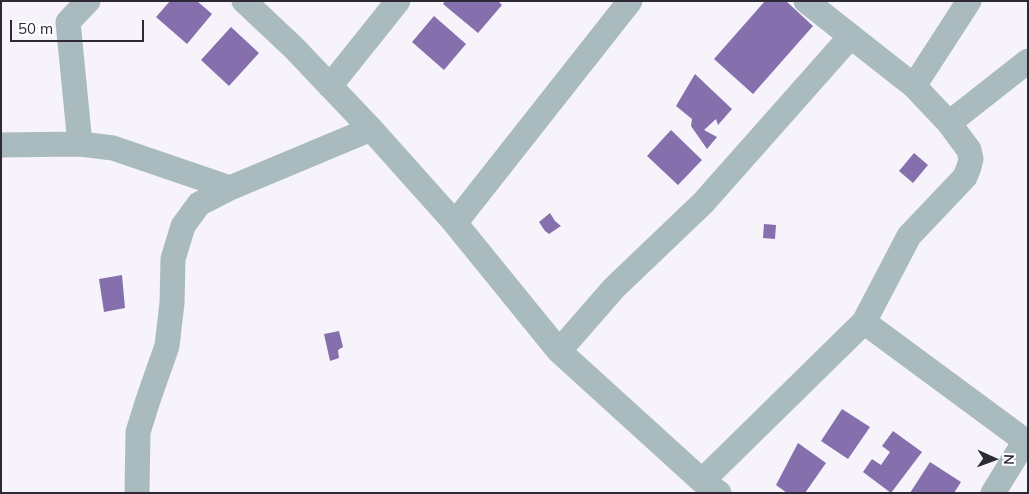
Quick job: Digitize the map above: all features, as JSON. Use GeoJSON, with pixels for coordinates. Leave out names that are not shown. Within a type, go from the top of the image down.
{"type":"FeatureCollection","features":[{"type":"Feature","properties":{"kind":"street"},"geometry":{"type":"LineString","coordinates":[[80,144],[68,22],[88,1]]}},
{"type":"Feature","properties":{"kind":"street"},"geometry":{"type":"LineString","coordinates":[[244,1],[294,48],[371,129],[455,223],[559,350],[711,487],[864,322],[909,236],[965,176],[970,167],[970,150],[949,122],[914,86],[806,1]]}},
{"type":"Feature","properties":{"kind":"street"},"geometry":{"type":"LineString","coordinates":[[330,86],[398,1]]}},
{"type":"Feature","properties":{"kind":"street"},"geometry":{"type":"LineString","coordinates":[[455,223],[630,1]]}},
{"type":"Feature","properties":{"kind":"street"},"geometry":{"type":"LineString","coordinates":[[914,86],[969,1]]}},
{"type":"Feature","properties":{"kind":"street"},"geometry":{"type":"LineString","coordinates":[[559,350],[614,288],[703,203],[851,36]]}},
{"type":"Feature","properties":{"kind":"street"},"geometry":{"type":"LineString","coordinates":[[949,122],[1028,61]]}},
{"type":"Feature","properties":{"kind":"street"},"geometry":{"type":"LineString","coordinates":[[137,493],[138,432],[168,346],[172,303],[173,259],[183,226],[199,204],[230,188],[371,129]]}},
{"type":"Feature","properties":{"kind":"street"},"geometry":{"type":"LineString","coordinates":[[1,146],[80,144],[113,148],[230,188]]}},
{"type":"Feature","properties":{"kind":"street"},"geometry":{"type":"LineString","coordinates":[[864,322],[1027,442],[993,493]]}},
{"type":"Feature","properties":{"kind":"building"},"geometry":{"type":"Polygon","coordinates":[[[170,1],[197,1],[212,14],[187,44],[156,17],[170,1]]]}},
{"type":"Feature","properties":{"kind":"building"},"geometry":{"type":"Polygon","coordinates":[[[445,1],[498,1],[502,5],[478,33],[443,4],[445,1]]]}},
{"type":"Feature","properties":{"kind":"building"},"geometry":{"type":"Polygon","coordinates":[[[765,1],[786,1],[813,26],[753,94],[714,59],[765,1]]]}},
{"type":"Feature","properties":{"kind":"building"},"geometry":{"type":"Polygon","coordinates":[[[434,16],[466,44],[444,70],[412,42],[434,16]]]}},
{"type":"Feature","properties":{"kind":"building"},"geometry":{"type":"Polygon","coordinates":[[[231,27],[259,53],[229,86],[201,60],[231,27]]]}},
{"type":"Feature","properties":{"kind":"building"},"geometry":{"type":"Polygon","coordinates":[[[695,74],[732,109],[718,125],[716,119],[704,130],[717,137],[707,149],[691,126],[692,119],[676,106],[695,74]]]}},
{"type":"Feature","properties":{"kind":"building"},"geometry":{"type":"Polygon","coordinates":[[[671,130],[702,160],[678,185],[647,156],[671,130]]]}},
{"type":"Feature","properties":{"kind":"building"},"geometry":{"type":"Polygon","coordinates":[[[914,153],[928,165],[913,183],[899,171],[914,153]]]}},
{"type":"Feature","properties":{"kind":"building"},"geometry":{"type":"Polygon","coordinates":[[[550,213],[561,226],[549,234],[539,222],[550,213]]]}},
{"type":"Feature","properties":{"kind":"building"},"geometry":{"type":"Polygon","coordinates":[[[764,224],[776,225],[775,239],[763,238],[764,224]]]}},
{"type":"Feature","properties":{"kind":"building"},"geometry":{"type":"Polygon","coordinates":[[[122,275],[125,308],[104,312],[99,279],[122,275]]]}},
{"type":"Feature","properties":{"kind":"building"},"geometry":{"type":"Polygon","coordinates":[[[339,331],[343,347],[338,350],[339,358],[330,361],[324,334],[339,331]]]}},
{"type":"Feature","properties":{"kind":"building"},"geometry":{"type":"Polygon","coordinates":[[[842,409],[870,427],[848,459],[821,441],[842,409]]]}},
{"type":"Feature","properties":{"kind":"building"},"geometry":{"type":"Polygon","coordinates":[[[893,431],[922,452],[891,493],[863,472],[872,459],[881,465],[890,452],[882,446],[893,431]]]}},
{"type":"Feature","properties":{"kind":"building"},"geometry":{"type":"Polygon","coordinates":[[[798,443],[826,463],[805,493],[787,493],[776,485],[798,443]]]}},
{"type":"Feature","properties":{"kind":"building"},"geometry":{"type":"Polygon","coordinates":[[[930,462],[961,482],[954,493],[910,493],[930,462]]]}}]}
